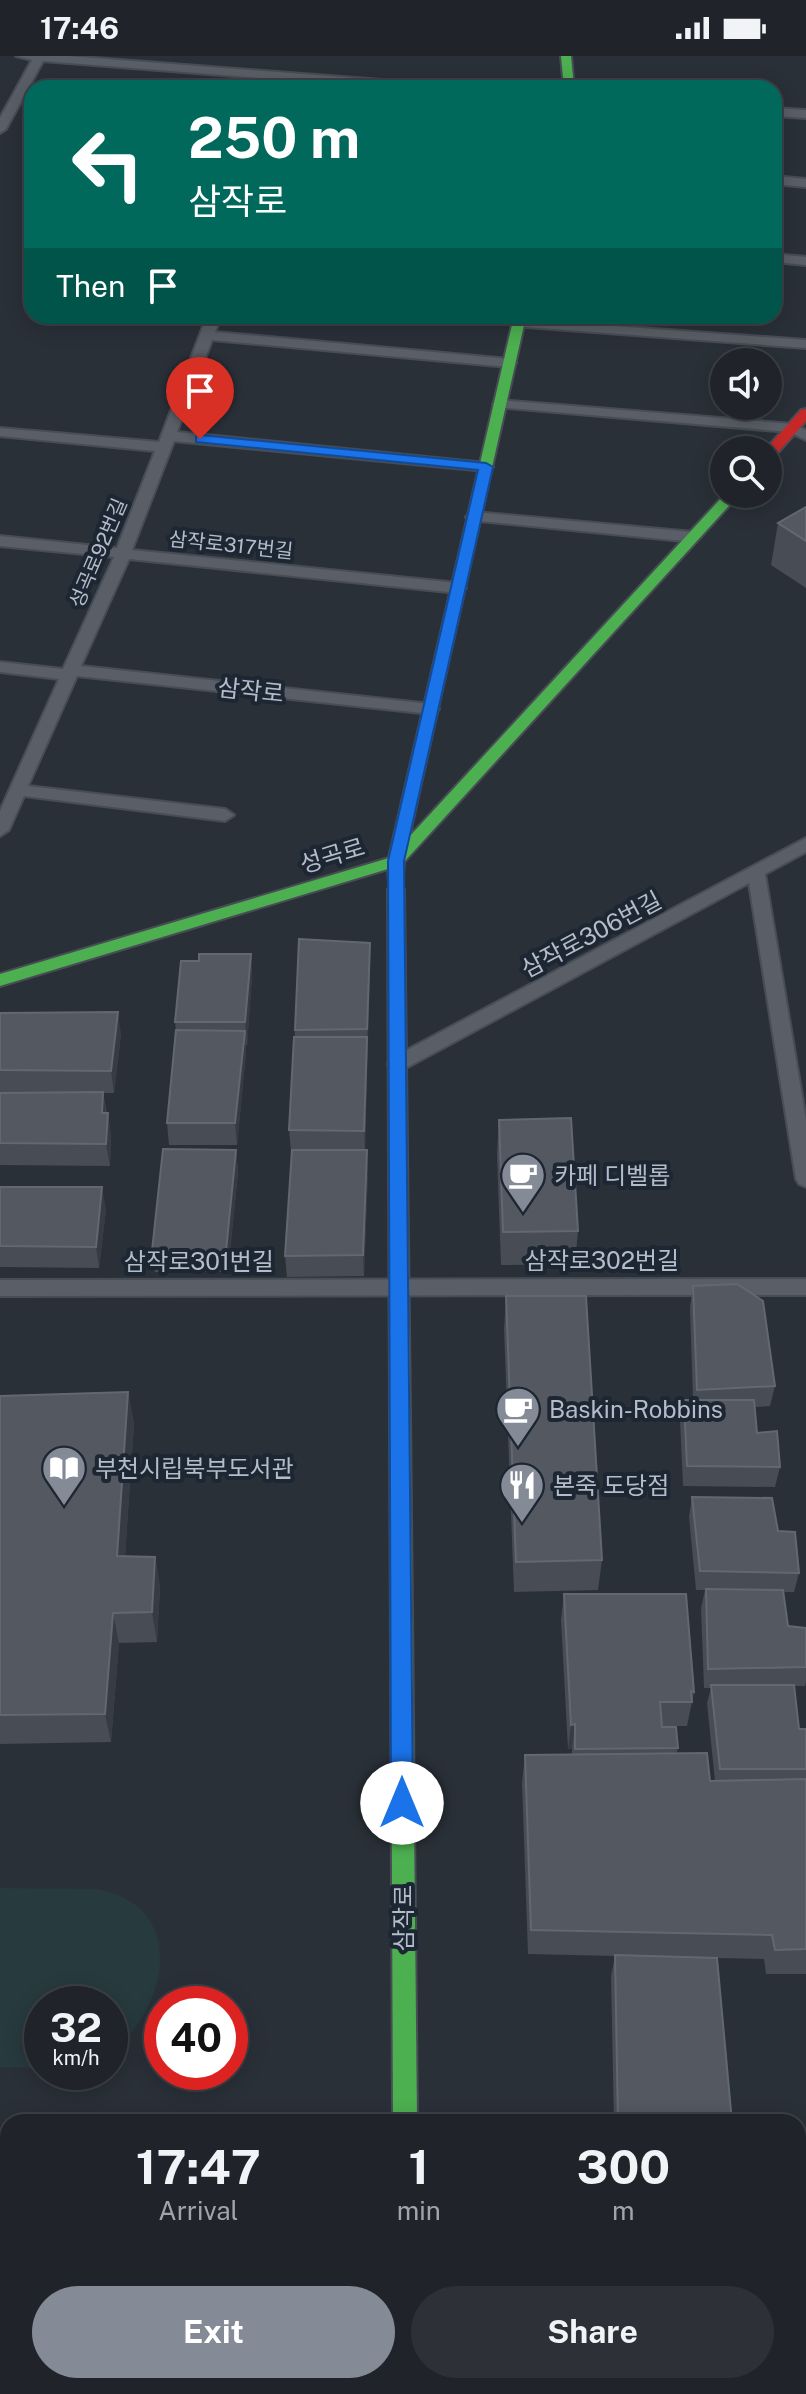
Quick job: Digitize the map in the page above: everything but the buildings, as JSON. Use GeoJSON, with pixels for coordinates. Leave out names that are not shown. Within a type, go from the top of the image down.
{"type":"FeatureCollection","features":[{"type":"Feature","properties":{"kind":"street"},"geometry":{"type":"LineString","coordinates":[[566,56],[568,80]]}},
{"type":"Feature","properties":{"kind":"street","name":"삼작로"},"geometry":{"type":"LineString","coordinates":[[405,2114],[396,861],[518,324]]}},
{"type":"Feature","properties":{"kind":"street"},"geometry":{"type":"LineString","coordinates":[[782,445],[799,432],[806,413]]}},
{"type":"Feature","properties":{"kind":"street","name":"성곡로"},"geometry":{"type":"LineString","coordinates":[[0,980],[396,861],[719,508]]}},
{"type":"Feature","properties":{"kind":"lane"},"geometry":{"type":"LineString","coordinates":[[22,56],[264,80]]}},
{"type":"Feature","properties":{"kind":"lane"},"geometry":{"type":"LineString","coordinates":[[27,80],[39,57]]}},
{"type":"Feature","properties":{"kind":"lane"},"geometry":{"type":"LineString","coordinates":[[0,129],[24,85]]}},
{"type":"Feature","properties":{"kind":"lane"},"geometry":{"type":"LineString","coordinates":[[782,112],[806,114]]}},
{"type":"Feature","properties":{"kind":"lane"},"geometry":{"type":"LineString","coordinates":[[782,181],[806,183]]}},
{"type":"Feature","properties":{"kind":"lane"},"geometry":{"type":"LineString","coordinates":[[782,259],[806,261]]}},
{"type":"Feature","properties":{"kind":"lane","name":"성곡로92번길"},"geometry":{"type":"LineString","coordinates":[[0,830],[10,798],[123,554],[211,324]]}},
{"type":"Feature","properties":{"kind":"lane"},"geometry":{"type":"LineString","coordinates":[[576,324],[806,344]]}},
{"type":"Feature","properties":{"kind":"lane"},"geometry":{"type":"LineString","coordinates":[[206,335],[509,363]]}},
{"type":"Feature","properties":{"kind":"lane"},"geometry":{"type":"LineString","coordinates":[[500,404],[799,432]]}},
{"type":"Feature","properties":{"kind":"lane"},"geometry":{"type":"LineString","coordinates":[[0,432],[486,467]]}},
{"type":"Feature","properties":{"kind":"lane"},"geometry":{"type":"LineString","coordinates":[[474,517],[693,537]]}},
{"type":"Feature","properties":{"kind":"lane","name":"삼작로317번길"},"geometry":{"type":"LineString","coordinates":[[0,541],[458,588]]}},
{"type":"Feature","properties":{"kind":"lane"},"geometry":{"type":"LineString","coordinates":[[0,667],[70,673]]}},
{"type":"Feature","properties":{"kind":"lane","name":"삼작로"},"geometry":{"type":"LineString","coordinates":[[70,673],[431,709]]}},
{"type":"Feature","properties":{"kind":"lane"},"geometry":{"type":"LineString","coordinates":[[10,798],[225,815]]}},
{"type":"Feature","properties":{"kind":"lane","name":"삼작로306번길"},"geometry":{"type":"LineString","coordinates":[[397,1064],[756,874],[806,844]]}},
{"type":"Feature","properties":{"kind":"lane"},"geometry":{"type":"LineString","coordinates":[[756,874],[806,1179]]}},
{"type":"Feature","properties":{"kind":"lane","name":"삼작로302번길"},"geometry":{"type":"LineString","coordinates":[[399,1286],[806,1287]]}},
{"type":"Feature","properties":{"kind":"lane","name":"삼작로301번길"},"geometry":{"type":"LineString","coordinates":[[0,1288],[399,1286]]}},
{"type":"Feature","properties":{"kind":"green space"},"geometry":{"type":"Polygon","coordinates":[[[0,1888],[96,1889],[126,1899],[146,1915],[157,1936],[160,1960],[156,1986],[144,1986],[144,2014],[130,2034],[128,2036],[128,1986],[24,1986],[24,2068],[0,2067],[0,1888]]]}},
{"type":"Feature","properties":{"kind":"traffic: fast"},"geometry":{"type":"LineString","coordinates":[[566,56],[568,80]]}},
{"type":"Feature","properties":{"kind":"traffic: fast"},"geometry":{"type":"LineString","coordinates":[[396,889],[396,861],[518,324]]}},
{"type":"Feature","properties":{"kind":"traffic: fast"},"geometry":{"type":"LineString","coordinates":[[0,980],[396,861],[719,508]]}},
{"type":"Feature","properties":{"kind":"traffic: fast"},"geometry":{"type":"LineString","coordinates":[[400,1413],[405,2114]]}},
{"type":"Feature","properties":{"kind":"traffic: slow"},"geometry":{"type":"LineString","coordinates":[[396,889],[400,1413]]}},
{"type":"Feature","properties":{"kind":"traffic: jam"},"geometry":{"type":"LineString","coordinates":[[782,440],[806,413]]}},
{"type":"Feature","properties":{"kind":"place","name":"카페 디벨롭"},"geometry":{"type":"Point","coordinates":[523,1214]}},
{"type":"Feature","properties":{"kind":"place","name":"Baskin-Robbins"},"geometry":{"type":"Point","coordinates":[518,1448]}},
{"type":"Feature","properties":{"kind":"place","name":"부천시립북부도서관"},"geometry":{"type":"Point","coordinates":[64,1507]}},
{"type":"Feature","properties":{"kind":"place","name":"본죽 도당점"},"geometry":{"type":"Point","coordinates":[522,1524]}},
{"type":"Feature","properties":{"kind":"route"},"geometry":{"type":"LineString","coordinates":[[200,439],[486,467],[396,861],[402,1803]]}}]}
